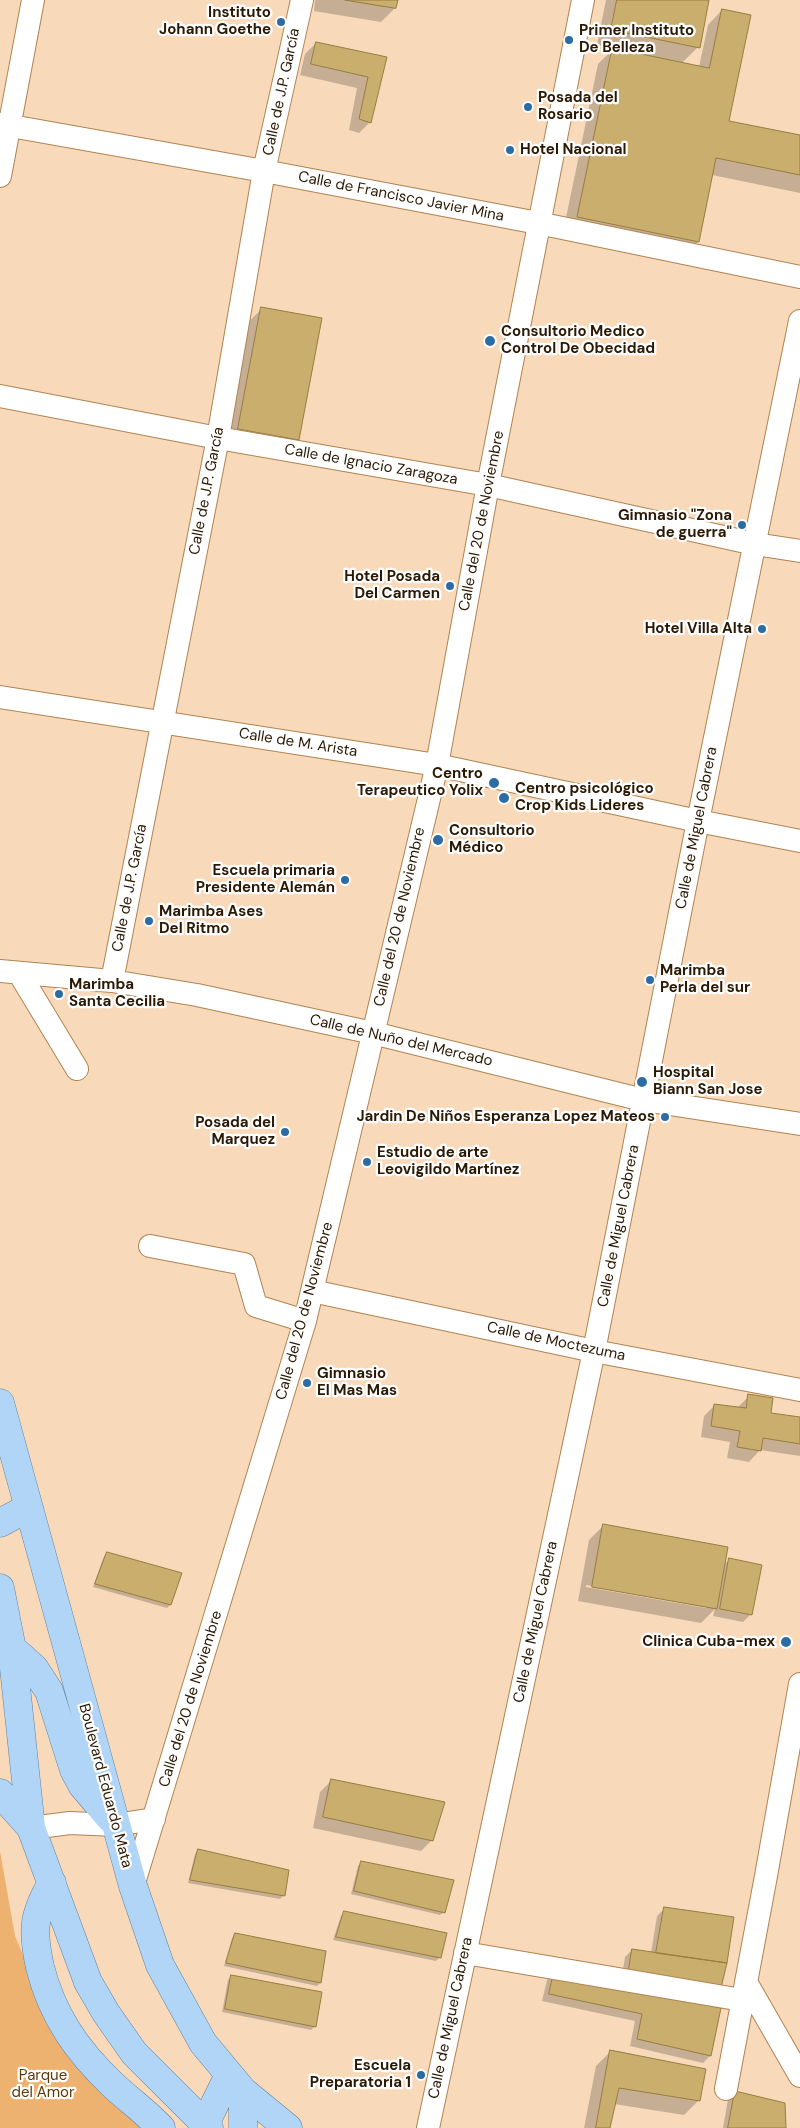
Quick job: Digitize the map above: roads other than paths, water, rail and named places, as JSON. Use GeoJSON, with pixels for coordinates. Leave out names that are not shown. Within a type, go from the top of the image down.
{"type":"FeatureCollection","features":[{"type":"Feature","properties":{"kind":"main road","name":"Boulevard Eduardo Mata"},"geometry":{"type":"LineString","coordinates":[[0,1403],[133,1886],[160,1965],[203,2043],[236,2083],[288,2128]]}},
{"type":"Feature","properties":{"kind":"main road"},"geometry":{"type":"LineString","coordinates":[[0,1523],[28,1508]]}},
{"type":"Feature","properties":{"kind":"main road"},"geometry":{"type":"LineString","coordinates":[[0,1588],[31,1828],[88,1982],[106,2014],[134,2053],[207,2126],[236,2083]]}},
{"type":"Feature","properties":{"kind":"main road"},"geometry":{"type":"LineString","coordinates":[[6,1643],[34,1668],[50,1691],[74,1770],[82,1785],[116,1825]]}},
{"type":"Feature","properties":{"kind":"main road"},"geometry":{"type":"LineString","coordinates":[[0,1793],[31,1828]]}},
{"type":"Feature","properties":{"kind":"main road"},"geometry":{"type":"LineString","coordinates":[[52,1883],[40,1903],[35,1925],[37,1950],[47,1994],[71,2040],[112,2085],[161,2128]]}},
{"type":"Feature","properties":{"kind":"main road"},"geometry":{"type":"LineString","coordinates":[[236,2083],[243,2128]]}},
{"type":"Feature","properties":{"kind":"street"},"geometry":{"type":"LineString","coordinates":[[0,176],[4,125],[33,0]]}},
{"type":"Feature","properties":{"kind":"street","name":"Calle de J.P. García"},"geometry":{"type":"LineString","coordinates":[[112,981],[218,438],[264,170],[302,0]]}},
{"type":"Feature","properties":{"kind":"street","name":"Calle del 20 de Noviembre"},"geometry":{"type":"LineString","coordinates":[[133,1886],[305,1321],[437,765],[538,223],[583,0]]}},
{"type":"Feature","properties":{"kind":"street","name":"Calle de Francisco Javier Mina"},"geometry":{"type":"LineString","coordinates":[[4,125],[264,170],[538,223],[800,277]]}},
{"type":"Feature","properties":{"kind":"street","name":"Calle de Miguel Cabrera"},"geometry":{"type":"LineString","coordinates":[[428,2128],[594,1351],[698,821],[800,321]]}},
{"type":"Feature","properties":{"kind":"street","name":"Calle de Ignacio Zaragoza"},"geometry":{"type":"LineString","coordinates":[[0,396],[218,438],[488,485],[755,544],[800,551]]}},
{"type":"Feature","properties":{"kind":"street","name":"Calle de M. Arista"},"geometry":{"type":"LineString","coordinates":[[0,697],[437,765],[800,841]]}},
{"type":"Feature","properties":{"kind":"street"},"geometry":{"type":"LineString","coordinates":[[9,972],[77,1069]]}},
{"type":"Feature","properties":{"kind":"street","name":"Calle de Nuño del Mercado"},"geometry":{"type":"LineString","coordinates":[[9,972],[112,981],[197,995],[373,1033],[644,1100],[800,1124]]}},
{"type":"Feature","properties":{"kind":"street"},"geometry":{"type":"LineString","coordinates":[[150,1246],[244,1264],[256,1306],[305,1321]]}},
{"type":"Feature","properties":{"kind":"street","name":"Calle de Moctezuma"},"geometry":{"type":"LineString","coordinates":[[312,1291],[594,1351],[800,1390]]}},
{"type":"Feature","properties":{"kind":"street"},"geometry":{"type":"LineString","coordinates":[[726,2090],[800,1684]]}},
{"type":"Feature","properties":{"kind":"street"},"geometry":{"type":"LineString","coordinates":[[31,1828],[70,1823],[116,1825],[154,1819]]}},
{"type":"Feature","properties":{"kind":"street"},"geometry":{"type":"LineString","coordinates":[[465,1952],[744,1991],[800,2076]]}},
{"type":"Feature","properties":{"kind":"place","name":"Instituto Johann Goethe"},"geometry":{"type":"Point","coordinates":[281,22]}},
{"type":"Feature","properties":{"kind":"place","name":"Primer Instituto De Belleza"},"geometry":{"type":"Point","coordinates":[569,40]}},
{"type":"Feature","properties":{"kind":"place","name":"Posada del Rosario"},"geometry":{"type":"Point","coordinates":[528,107]}},
{"type":"Feature","properties":{"kind":"place","name":"Hotel Nacional"},"geometry":{"type":"Point","coordinates":[510,150]}},
{"type":"Feature","properties":{"kind":"place","name":"Consultorio Medico Control De Obecidad"},"geometry":{"type":"Point","coordinates":[490,341]}},
{"type":"Feature","properties":{"kind":"place","name":"Gimnasio \"Zona de guerra\""},"geometry":{"type":"Point","coordinates":[742,525]}},
{"type":"Feature","properties":{"kind":"place","name":"Hotel Posada Del Carmen"},"geometry":{"type":"Point","coordinates":[450,586]}},
{"type":"Feature","properties":{"kind":"place","name":"Hotel Villa Alta"},"geometry":{"type":"Point","coordinates":[762,629]}},
{"type":"Feature","properties":{"kind":"place","name":"Centro Terapeutico Yolix"},"geometry":{"type":"Point","coordinates":[494,783]}},
{"type":"Feature","properties":{"kind":"place","name":"Centro psicológico Crop Kids Lideres"},"geometry":{"type":"Point","coordinates":[504,798]}},
{"type":"Feature","properties":{"kind":"place","name":"Consultorio Médico"},"geometry":{"type":"Point","coordinates":[438,840]}},
{"type":"Feature","properties":{"kind":"place","name":"Escuela primaria Presidente Alemán"},"geometry":{"type":"Point","coordinates":[345,880]}},
{"type":"Feature","properties":{"kind":"place","name":"Marimba Ases Del Ritmo"},"geometry":{"type":"Point","coordinates":[149,921]}},
{"type":"Feature","properties":{"kind":"place","name":"Marimba Perla del sur"},"geometry":{"type":"Point","coordinates":[650,980]}},
{"type":"Feature","properties":{"kind":"place","name":"Marimba Santa Cecilia"},"geometry":{"type":"Point","coordinates":[59,994]}},
{"type":"Feature","properties":{"kind":"place","name":"Hospital Biann San Jose"},"geometry":{"type":"Point","coordinates":[642,1082]}},
{"type":"Feature","properties":{"kind":"place","name":"Jardin De Niños Esperanza Lopez Mateos"},"geometry":{"type":"Point","coordinates":[665,1117]}},
{"type":"Feature","properties":{"kind":"place","name":"Posada del Marquez"},"geometry":{"type":"Point","coordinates":[285,1132]}},
{"type":"Feature","properties":{"kind":"place","name":"Estudio de arte Leovigildo Martínez"},"geometry":{"type":"Point","coordinates":[367,1162]}},
{"type":"Feature","properties":{"kind":"place","name":"Gimnasio El Mas Mas"},"geometry":{"type":"Point","coordinates":[307,1383]}},
{"type":"Feature","properties":{"kind":"place","name":"Clinica Cuba-mex"},"geometry":{"type":"Point","coordinates":[786,1642]}},
{"type":"Feature","properties":{"kind":"place","name":"Escuela Preparatoria 1"},"geometry":{"type":"Point","coordinates":[421,2075]}},
{"type":"Feature","properties":{"kind":"park label","name":"Parque del Amor"},"geometry":{"type":"Point","coordinates":[43,2084]}}]}
